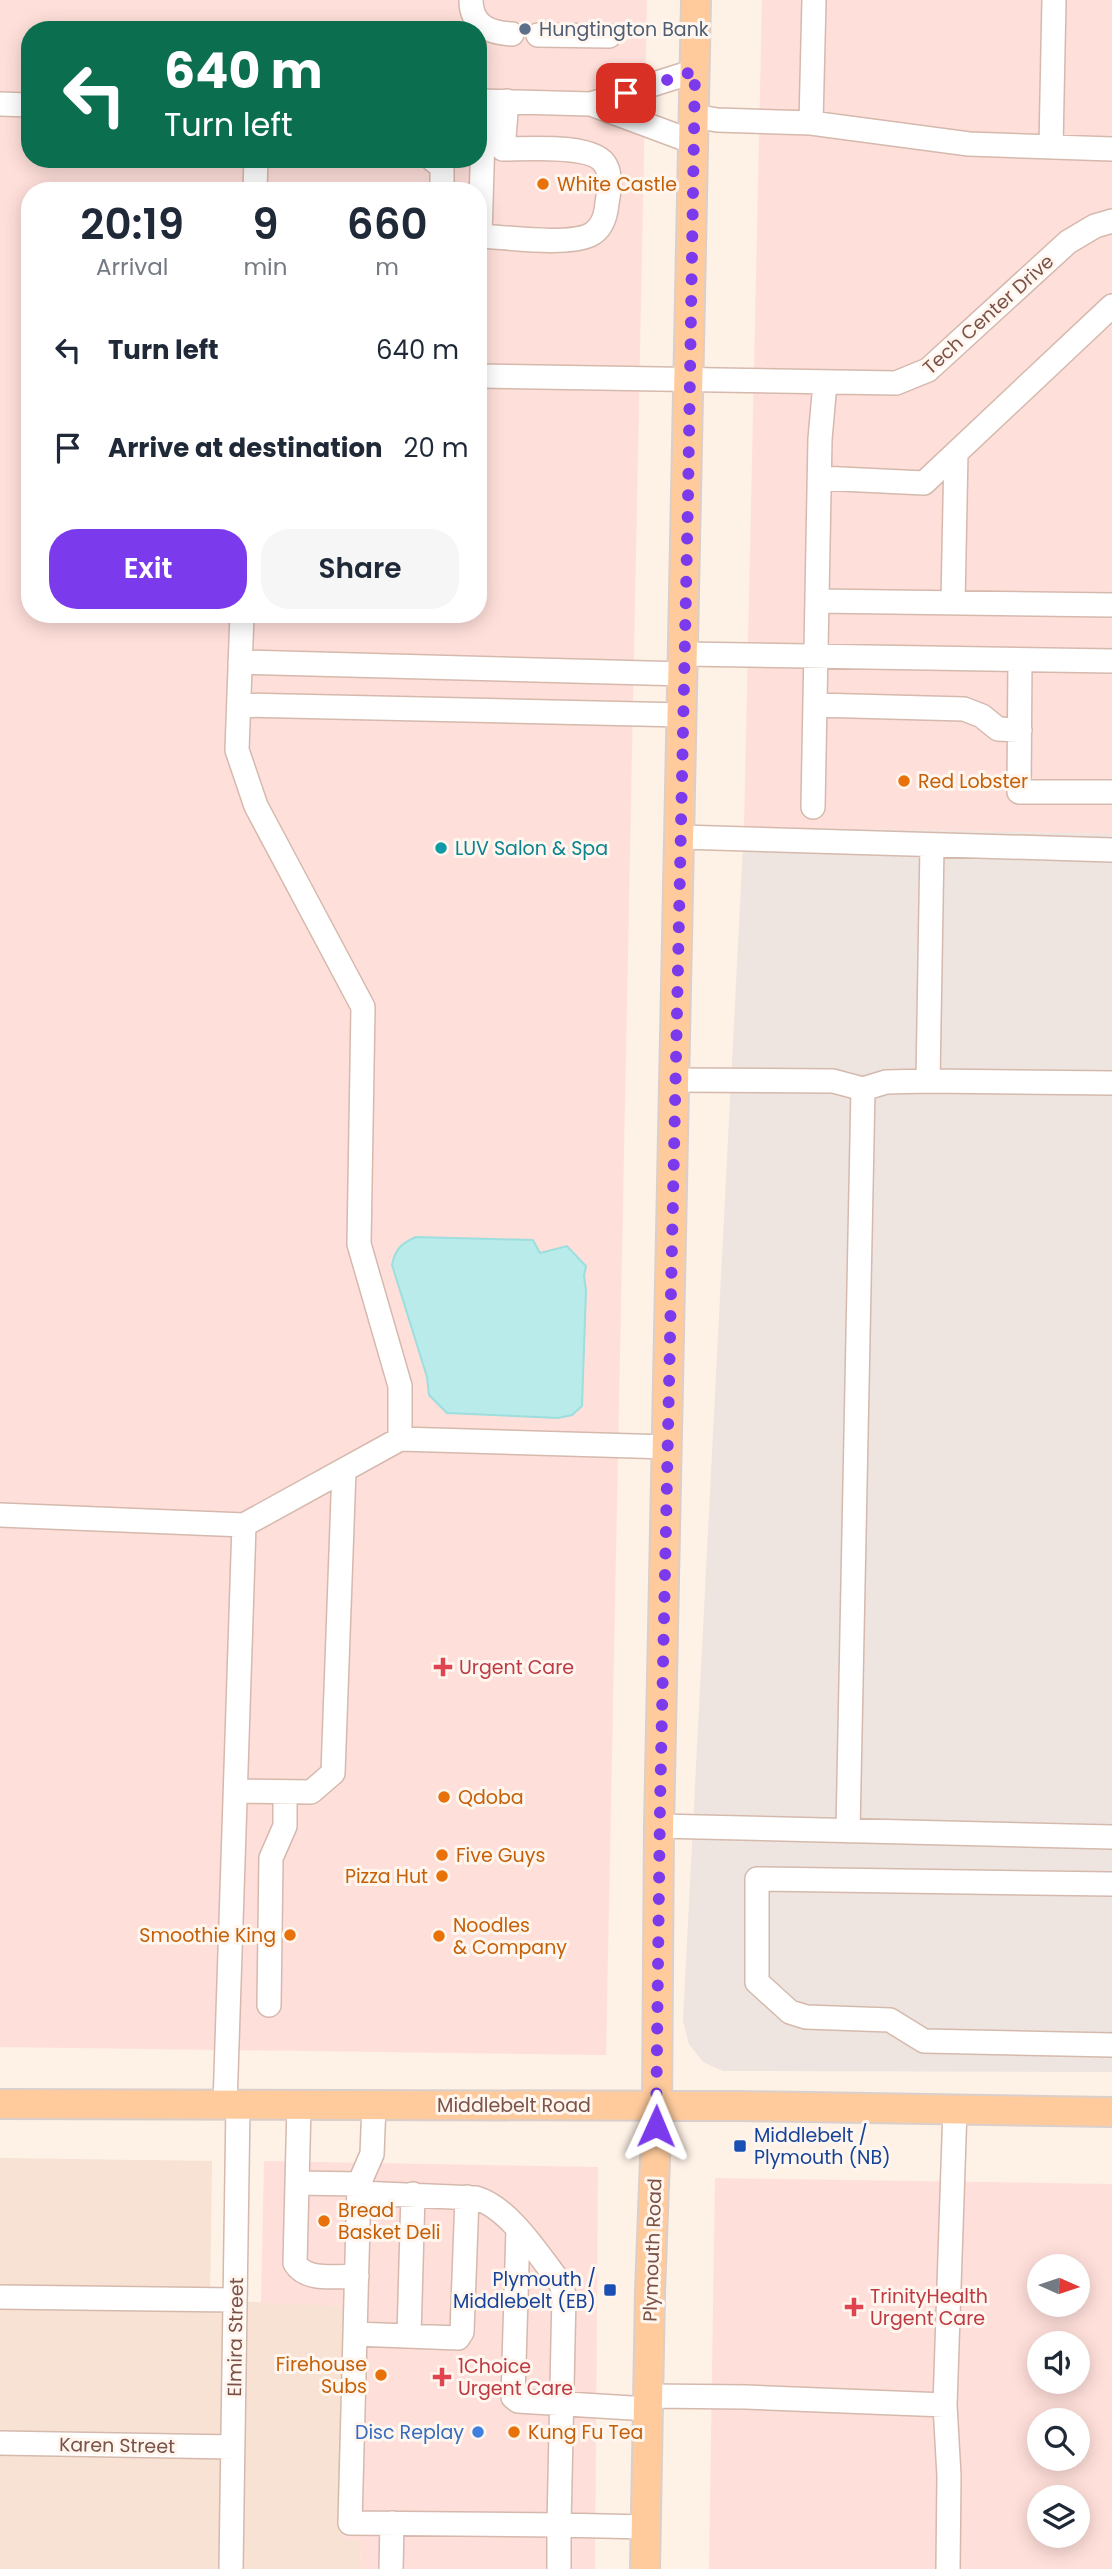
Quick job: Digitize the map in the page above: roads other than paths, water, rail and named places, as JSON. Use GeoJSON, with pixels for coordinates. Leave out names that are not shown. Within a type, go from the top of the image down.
{"type":"FeatureCollection","features":[{"type":"Feature","properties":{"kind":"main road","name":"Plymouth Road"},"geometry":{"type":"LineString","coordinates":[[646,2569],[696,0]]}},
{"type":"Feature","properties":{"kind":"main road","name":"Middlebelt Road"},"geometry":{"type":"LineString","coordinates":[[0,2104],[955,2108],[1112,2112]]}},
{"type":"Feature","properties":{"kind":"street"},"geometry":{"type":"LineString","coordinates":[[471,0],[472,12],[479,21]]}},
{"type":"Feature","properties":{"kind":"street"},"geometry":{"type":"LineString","coordinates":[[811,123],[814,0]]}},
{"type":"Feature","properties":{"kind":"street"},"geometry":{"type":"LineString","coordinates":[[1051,146],[1054,0]]}},
{"type":"Feature","properties":{"kind":"street"},"geometry":{"type":"LineString","coordinates":[[487,29],[512,34]]}},
{"type":"Feature","properties":{"kind":"street"},"geometry":{"type":"LineString","coordinates":[[538,35],[609,36]]}},
{"type":"Feature","properties":{"kind":"street"},"geometry":{"type":"LineString","coordinates":[[591,104],[695,71]]}},
{"type":"Feature","properties":{"kind":"street"},"geometry":{"type":"LineString","coordinates":[[490,101],[591,104],[694,129],[717,120],[811,123],[969,144],[1112,149]]}},
{"type":"Feature","properties":{"kind":"street"},"geometry":{"type":"LineString","coordinates":[[487,236],[575,240],[592,234],[601,226],[607,204],[607,166],[593,154],[540,148],[503,149],[490,101]]}},
{"type":"Feature","properties":{"kind":"street"},"geometry":{"type":"LineString","coordinates":[[487,138],[490,101]]}},
{"type":"Feature","properties":{"kind":"street"},"geometry":{"type":"LineString","coordinates":[[0,104],[21,105]]}},
{"type":"Feature","properties":{"kind":"street","name":"Tech Center Drive"},"geometry":{"type":"LineString","coordinates":[[487,376],[896,383],[928,370],[1069,242],[1095,226],[1112,221]]}},
{"type":"Feature","properties":{"kind":"street"},"geometry":{"type":"LineString","coordinates":[[820,478],[924,483],[1112,306]]}},
{"type":"Feature","properties":{"kind":"street"},"geometry":{"type":"LineString","coordinates":[[813,807],[820,478],[825,383]]}},
{"type":"Feature","properties":{"kind":"street"},"geometry":{"type":"LineString","coordinates":[[953,603],[956,453]]}},
{"type":"Feature","properties":{"kind":"street"},"geometry":{"type":"LineString","coordinates":[[817,601],[1112,605]]}},
{"type":"Feature","properties":{"kind":"street"},"geometry":{"type":"LineString","coordinates":[[242,623],[237,750],[256,806],[363,1007],[359,1244],[400,1386],[400,1439]]}},
{"type":"Feature","properties":{"kind":"street"},"geometry":{"type":"LineString","coordinates":[[240,663],[684,664],[817,657],[1112,661]]}},
{"type":"Feature","properties":{"kind":"street"},"geometry":{"type":"LineString","coordinates":[[1020,660],[1019,792],[1112,792]]}},
{"type":"Feature","properties":{"kind":"street"},"geometry":{"type":"LineString","coordinates":[[239,705],[683,715]]}},
{"type":"Feature","properties":{"kind":"street"},"geometry":{"type":"LineString","coordinates":[[816,705],[964,709],[982,716],[998,729],[1020,730]]}},
{"type":"Feature","properties":{"kind":"street"},"geometry":{"type":"LineString","coordinates":[[681,836],[1112,850]]}},
{"type":"Feature","properties":{"kind":"street"},"geometry":{"type":"LineString","coordinates":[[928,1080],[932,845]]}},
{"type":"Feature","properties":{"kind":"street"},"geometry":{"type":"LineString","coordinates":[[676,1080],[834,1081],[863,1089],[886,1082],[928,1080],[1112,1083]]}},
{"type":"Feature","properties":{"kind":"street"},"geometry":{"type":"LineString","coordinates":[[848,1830],[863,1089]]}},
{"type":"Feature","properties":{"kind":"street"},"geometry":{"type":"LineString","coordinates":[[0,1516],[244,1525],[400,1439],[668,1447]]}},
{"type":"Feature","properties":{"kind":"street"},"geometry":{"type":"LineString","coordinates":[[236,1791],[311,1792],[333,1773],[344,1470]]}},
{"type":"Feature","properties":{"kind":"street","name":"Elmira Street"},"geometry":{"type":"LineString","coordinates":[[231,2569],[235,2300],[232,2105],[236,1791],[244,1525]]}},
{"type":"Feature","properties":{"kind":"street"},"geometry":{"type":"LineString","coordinates":[[269,2006],[271,1857],[285,1826],[285,1792]]}},
{"type":"Feature","properties":{"kind":"street"},"geometry":{"type":"LineString","coordinates":[[659,1826],[1112,1837]]}},
{"type":"Feature","properties":{"kind":"street"},"geometry":{"type":"LineString","coordinates":[[1112,1884],[757,1879],[757,1982],[790,2012],[806,2017],[890,2020],[925,2041],[1112,2045]]}},
{"type":"Feature","properties":{"kind":"street"},"geometry":{"type":"LineString","coordinates":[[299,2105],[295,2263],[299,2270],[309,2275],[357,2276]]}},
{"type":"Feature","properties":{"kind":"street"},"geometry":{"type":"LineString","coordinates":[[374,2105],[372,2154],[359,2188],[351,2523],[646,2527]]}},
{"type":"Feature","properties":{"kind":"street"},"geometry":{"type":"LineString","coordinates":[[948,2569],[949,2476],[945,2405],[955,2108]]}},
{"type":"Feature","properties":{"kind":"street"},"geometry":{"type":"LineString","coordinates":[[297,2183],[467,2197],[491,2204],[518,2230],[561,2284],[564,2295],[559,2569]]}},
{"type":"Feature","properties":{"kind":"street"},"geometry":{"type":"LineString","coordinates":[[409,2336],[413,2194]]}},
{"type":"Feature","properties":{"kind":"street"},"geometry":{"type":"LineString","coordinates":[[355,2334],[458,2338],[462,2332],[467,2197]]}},
{"type":"Feature","properties":{"kind":"street"},"geometry":{"type":"LineString","coordinates":[[518,2230],[513,2397],[518,2401],[560,2404],[746,2397],[945,2405]]}},
{"type":"Feature","properties":{"kind":"street"},"geometry":{"type":"LineString","coordinates":[[0,2297],[235,2300]]}},
{"type":"Feature","properties":{"kind":"street","name":"Karen Street"},"geometry":{"type":"LineString","coordinates":[[0,2444],[233,2447]]}},
{"type":"Feature","properties":{"kind":"street"},"geometry":{"type":"LineString","coordinates":[[391,2569],[392,2523]]}},
{"type":"Feature","properties":{"kind":"water"},"geometry":{"type":"Polygon","coordinates":[[[416,1237],[533,1240],[540,1253],[567,1246],[586,1266],[582,1406],[572,1415],[558,1418],[447,1413],[429,1395],[427,1377],[392,1265],[400,1247],[416,1237]]]}},
{"type":"Feature","properties":{"kind":"place","name":"Hungtington Bank"},"geometry":{"type":"Point","coordinates":[525,29]}},
{"type":"Feature","properties":{"kind":"place","name":"White Castle"},"geometry":{"type":"Point","coordinates":[543,184]}},
{"type":"Feature","properties":{"kind":"place","name":"Red Lobster"},"geometry":{"type":"Point","coordinates":[904,781]}},
{"type":"Feature","properties":{"kind":"place","name":"LUV Salon & Spa"},"geometry":{"type":"Point","coordinates":[441,848]}},
{"type":"Feature","properties":{"kind":"place","name":"Urgent Care"},"geometry":{"type":"Point","coordinates":[443,1667]}},
{"type":"Feature","properties":{"kind":"place","name":"Qdoba"},"geometry":{"type":"Point","coordinates":[444,1797]}},
{"type":"Feature","properties":{"kind":"place","name":"Five Guys"},"geometry":{"type":"Point","coordinates":[442,1855]}},
{"type":"Feature","properties":{"kind":"place","name":"Pizza Hut"},"geometry":{"type":"Point","coordinates":[442,1876]}},
{"type":"Feature","properties":{"kind":"place","name":"Smoothie King"},"geometry":{"type":"Point","coordinates":[290,1935]}},
{"type":"Feature","properties":{"kind":"place","name":"Noodles & Company"},"geometry":{"type":"Point","coordinates":[439,1936]}},
{"type":"Feature","properties":{"kind":"place","name":"Middlebelt / Plymouth (NB)"},"geometry":{"type":"Point","coordinates":[740,2146]}},
{"type":"Feature","properties":{"kind":"place","name":"Bread Basket Deli"},"geometry":{"type":"Point","coordinates":[324,2221]}},
{"type":"Feature","properties":{"kind":"place","name":"Plymouth / Middlebelt (EB)"},"geometry":{"type":"Point","coordinates":[610,2290]}},
{"type":"Feature","properties":{"kind":"place","name":"TrinityHealth Urgent Care"},"geometry":{"type":"Point","coordinates":[854,2307]}},
{"type":"Feature","properties":{"kind":"place","name":"Firehouse Subs"},"geometry":{"type":"Point","coordinates":[381,2375]}},
{"type":"Feature","properties":{"kind":"place","name":"1Choice Urgent Care"},"geometry":{"type":"Point","coordinates":[442,2377]}},
{"type":"Feature","properties":{"kind":"place","name":"Disc Replay"},"geometry":{"type":"Point","coordinates":[478,2432]}},
{"type":"Feature","properties":{"kind":"place","name":"Kung Fu Tea"},"geometry":{"type":"Point","coordinates":[514,2432]}}]}
